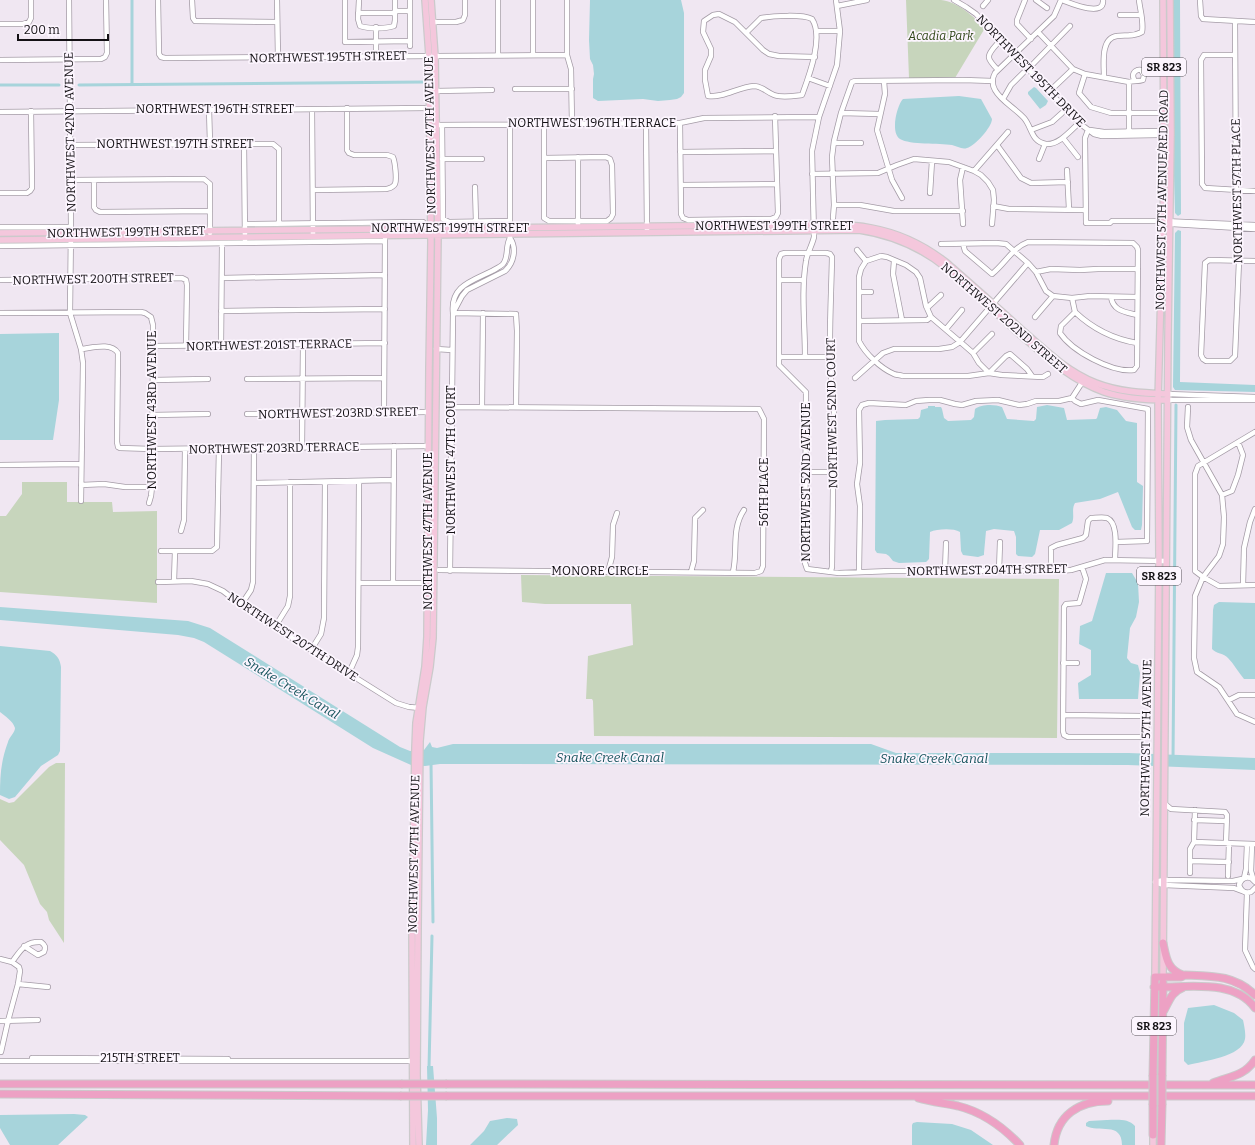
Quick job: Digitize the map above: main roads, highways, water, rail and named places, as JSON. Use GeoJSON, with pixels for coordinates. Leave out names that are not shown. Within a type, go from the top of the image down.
{"type":"FeatureCollection","features":[{"type":"Feature","properties":{"kind":"highway"},"geometry":{"type":"LineString","coordinates":[[1163,943],[1170,967],[1174,971],[1185,976]]}},
{"type":"Feature","properties":{"kind":"highway"},"geometry":{"type":"LineString","coordinates":[[1154,977],[1212,976],[1239,983],[1255,995]]}},
{"type":"Feature","properties":{"kind":"highway","name":"NORTHWEST 57TH AVENUE"},"geometry":{"type":"LineString","coordinates":[[1153,1135],[1154,977]]}},
{"type":"Feature","properties":{"kind":"highway","name":"NORTHWEST 57TH AVENUE"},"geometry":{"type":"LineString","coordinates":[[1161,1145],[1163,977]]}},
{"type":"Feature","properties":{"kind":"highway"},"geometry":{"type":"LineString","coordinates":[[1154,987],[1221,988],[1232,990],[1243,996],[1255,1008]]}},
{"type":"Feature","properties":{"kind":"highway"},"geometry":{"type":"LineString","coordinates":[[1163,1012],[1172,995],[1178,990],[1186,987]]}},
{"type":"Feature","properties":{"kind":"highway"},"geometry":{"type":"LineString","coordinates":[[1209,1085],[1244,1072],[1255,1060]]}},
{"type":"Feature","properties":{"kind":"highway"},"geometry":{"type":"LineString","coordinates":[[0,1084],[1255,1085]]}},
{"type":"Feature","properties":{"kind":"highway"},"geometry":{"type":"LineString","coordinates":[[0,1094],[400,1096],[1255,1096]]}},
{"type":"Feature","properties":{"kind":"highway"},"geometry":{"type":"LineString","coordinates":[[910,1096],[926,1101],[958,1106],[979,1114],[1001,1127],[1020,1145]]}},
{"type":"Feature","properties":{"kind":"highway"},"geometry":{"type":"LineString","coordinates":[[1054,1145],[1056,1133],[1060,1124],[1070,1112],[1078,1107],[1091,1102],[1132,1101],[1145,1096]]}},
{"type":"Feature","properties":{"kind":"main road","name":"NORTHWEST 47TH AVENUE"},"geometry":{"type":"LineString","coordinates":[[420,708],[431,658],[434,582],[439,125],[425,0]]}},
{"type":"Feature","properties":{"kind":"main road","name":"NORTHWEST 47TH AVENUE"},"geometry":{"type":"LineString","coordinates":[[415,1061],[418,920],[417,768],[420,708],[427,651],[428,412],[431,234],[429,108],[433,22],[431,0]]}},
{"type":"Feature","properties":{"kind":"main road","name":"NORTHWEST 57TH AVENUE/RED ROAD"},"geometry":{"type":"LineString","coordinates":[[1158,397],[1164,133],[1163,0]]}},
{"type":"Feature","properties":{"kind":"main road","name":"NORTHWEST 57TH AVENUE/RED ROAD"},"geometry":{"type":"LineString","coordinates":[[1167,397],[1171,133],[1170,0]]}},
{"type":"Feature","properties":{"kind":"main road"},"geometry":{"type":"LineString","coordinates":[[429,119],[432,124],[439,125]]}},
{"type":"Feature","properties":{"kind":"main road","name":"NORTHWEST 199TH STREET"},"geometry":{"type":"LineString","coordinates":[[313,230],[385,238],[431,234],[438,235],[578,227],[647,229],[728,225],[814,227],[859,230],[898,237]]}},
{"type":"Feature","properties":{"kind":"main road","name":"NORTHWEST 199TH STREET"},"geometry":{"type":"LineString","coordinates":[[0,233],[245,234],[313,230],[431,228],[510,230]]}},
{"type":"Feature","properties":{"kind":"main road","name":"NORTHWEST 199TH STREET"},"geometry":{"type":"LineString","coordinates":[[0,240],[71,233]]}},
{"type":"Feature","properties":{"kind":"main road","name":"NORTHWEST 202ND STREET"},"geometry":{"type":"LineString","coordinates":[[898,237],[936,260],[991,306],[1056,366],[1100,390],[1117,396],[1140,399],[1167,397]]}},
{"type":"Feature","properties":{"kind":"main road"},"geometry":{"type":"LineString","coordinates":[[430,322],[436,331]]}},
{"type":"Feature","properties":{"kind":"main road","name":"NORTHWEST 57TH AVENUE"},"geometry":{"type":"LineString","coordinates":[[1154,977],[1159,560],[1158,397]]}},
{"type":"Feature","properties":{"kind":"main road","name":"NORTHWEST 57TH AVENUE"},"geometry":{"type":"LineString","coordinates":[[1163,977],[1167,397]]}},
{"type":"Feature","properties":{"kind":"main road"},"geometry":{"type":"LineString","coordinates":[[428,412],[435,406]]}},
{"type":"Feature","properties":{"kind":"main road"},"geometry":{"type":"LineString","coordinates":[[428,446],[435,456]]}},
{"type":"Feature","properties":{"kind":"main road"},"geometry":{"type":"LineString","coordinates":[[413,1145],[415,1061]]}},
{"type":"Feature","properties":{"kind":"main road"},"geometry":{"type":"LineString","coordinates":[[415,1061],[419,1145]]}},
{"type":"Feature","properties":{"kind":"main road","name":"SR 823"},"geometry":{"type":"LineString","coordinates":[[1153,1135],[1153,1145]]}},
{"type":"Feature","properties":{"kind":"water"},"geometry":{"type":"Polygon","coordinates":[[[590,0],[681,0],[684,13],[684,93],[681,97],[677,99],[658,101],[643,99],[598,101],[593,98],[594,74],[593,65],[590,59],[589,40],[590,0]]]}},
{"type":"Feature","properties":{"kind":"water"},"geometry":{"type":"Polygon","coordinates":[[[1173,0],[1180,0],[1181,214],[1178,216],[1175,213],[1173,138],[1173,0]]]}},
{"type":"Feature","properties":{"kind":"water"},"geometry":{"type":"Polygon","coordinates":[[[1034,87],[1048,101],[1046,105],[1040,109],[1028,94],[1028,92],[1034,87]]]}},
{"type":"Feature","properties":{"kind":"water"},"geometry":{"type":"Polygon","coordinates":[[[959,96],[981,99],[992,119],[986,131],[970,147],[963,149],[952,145],[917,143],[905,141],[897,136],[895,125],[897,113],[903,99],[959,96]]]}},
{"type":"Feature","properties":{"kind":"water"},"geometry":{"type":"Polygon","coordinates":[[[1178,230],[1181,231],[1180,382],[1255,385],[1255,392],[1175,390],[1173,387],[1175,233],[1178,230]]]}},
{"type":"Feature","properties":{"kind":"water"},"geometry":{"type":"Polygon","coordinates":[[[59,333],[59,400],[53,440],[0,440],[0,334],[59,333]]]}},
{"type":"Feature","properties":{"kind":"water"},"geometry":{"type":"Polygon","coordinates":[[[984,405],[992,405],[1002,407],[1007,419],[1034,421],[1036,419],[1037,407],[1047,405],[1064,408],[1067,420],[1096,419],[1100,408],[1106,407],[1117,410],[1126,421],[1137,423],[1137,482],[1143,486],[1141,530],[1135,530],[1132,527],[1118,492],[1100,499],[1075,503],[1073,508],[1072,523],[1059,530],[1040,530],[1035,554],[1032,557],[1018,556],[1016,554],[1016,537],[1014,531],[994,529],[986,531],[984,555],[978,557],[963,555],[961,551],[960,532],[949,529],[930,532],[929,559],[926,562],[899,563],[893,561],[886,554],[877,553],[875,550],[876,421],[918,419],[920,417],[921,410],[928,408],[928,406],[941,407],[944,418],[948,421],[971,420],[974,417],[975,409],[984,405]]]}},
{"type":"Feature","properties":{"kind":"water"},"geometry":{"type":"Polygon","coordinates":[[[1106,573],[1132,573],[1138,583],[1139,602],[1136,617],[1130,628],[1127,658],[1131,663],[1138,665],[1140,673],[1138,699],[1079,699],[1078,683],[1091,675],[1091,650],[1079,644],[1080,626],[1092,621],[1106,573]]]}},
{"type":"Feature","properties":{"kind":"water"},"geometry":{"type":"Polygon","coordinates":[[[1219,602],[1255,603],[1255,679],[1244,679],[1226,656],[1212,649],[1213,610],[1214,605],[1219,602]]]}},
{"type":"Feature","properties":{"kind":"water","name":"Snake Creek Canal"},"geometry":{"type":"Polygon","coordinates":[[[0,607],[188,621],[210,628],[400,747],[410,751],[424,750],[430,742],[432,747],[437,748],[453,744],[871,744],[896,753],[1129,753],[1255,758],[1255,770],[1128,765],[411,765],[373,748],[204,642],[194,638],[178,635],[0,620],[0,607]]]}},
{"type":"Feature","properties":{"kind":"water"},"geometry":{"type":"Polygon","coordinates":[[[0,646],[50,651],[58,658],[61,667],[60,751],[58,755],[41,766],[15,797],[9,799],[0,795],[2,762],[9,740],[15,728],[11,721],[0,712],[0,646]]]}},
{"type":"Feature","properties":{"kind":"water"},"geometry":{"type":"Polygon","coordinates":[[[1214,1005],[1234,1013],[1243,1020],[1245,1039],[1237,1050],[1230,1054],[1212,1060],[1188,1065],[1184,1061],[1184,1023],[1188,1008],[1214,1005]]]}},
{"type":"Feature","properties":{"kind":"water"},"geometry":{"type":"Polygon","coordinates":[[[427,1066],[433,1066],[437,1118],[437,1145],[426,1145],[428,1110],[427,1066]]]}},
{"type":"Feature","properties":{"kind":"water"},"geometry":{"type":"Polygon","coordinates":[[[0,1115],[85,1115],[88,1117],[58,1145],[10,1145],[0,1128],[0,1115]]]}},
{"type":"Feature","properties":{"kind":"water"},"geometry":{"type":"Polygon","coordinates":[[[507,1118],[517,1119],[518,1125],[497,1145],[470,1145],[484,1131],[490,1121],[507,1118]]]}},
{"type":"Feature","properties":{"kind":"water"},"geometry":{"type":"Polygon","coordinates":[[[1122,1120],[1132,1123],[1135,1126],[1135,1145],[1122,1145],[1121,1138],[1114,1130],[1091,1128],[1086,1126],[1086,1123],[1089,1121],[1122,1120]]]}},
{"type":"Feature","properties":{"kind":"water"},"geometry":{"type":"Polygon","coordinates":[[[913,1123],[952,1124],[971,1130],[993,1145],[912,1145],[912,1125],[913,1123]]]}},
{"type":"Feature","properties":{"kind":"waterway"},"geometry":{"type":"LineString","coordinates":[[132,0],[132,84]]}},
{"type":"Feature","properties":{"kind":"waterway"},"geometry":{"type":"LineString","coordinates":[[79,85],[424,82]]}},
{"type":"Feature","properties":{"kind":"waterway"},"geometry":{"type":"LineString","coordinates":[[0,85],[59,85]]}},
{"type":"Feature","properties":{"kind":"waterway"},"geometry":{"type":"LineString","coordinates":[[1173,759],[1176,405]]}},
{"type":"Feature","properties":{"kind":"waterway"},"geometry":{"type":"LineString","coordinates":[[431,762],[433,922]]}},
{"type":"Feature","properties":{"kind":"waterway"},"geometry":{"type":"LineString","coordinates":[[429,1068],[432,936]]}},
{"type":"Feature","properties":{"kind":"park label","name":"Acadia Park"},"geometry":{"type":"Point","coordinates":[941,36]}}]}
